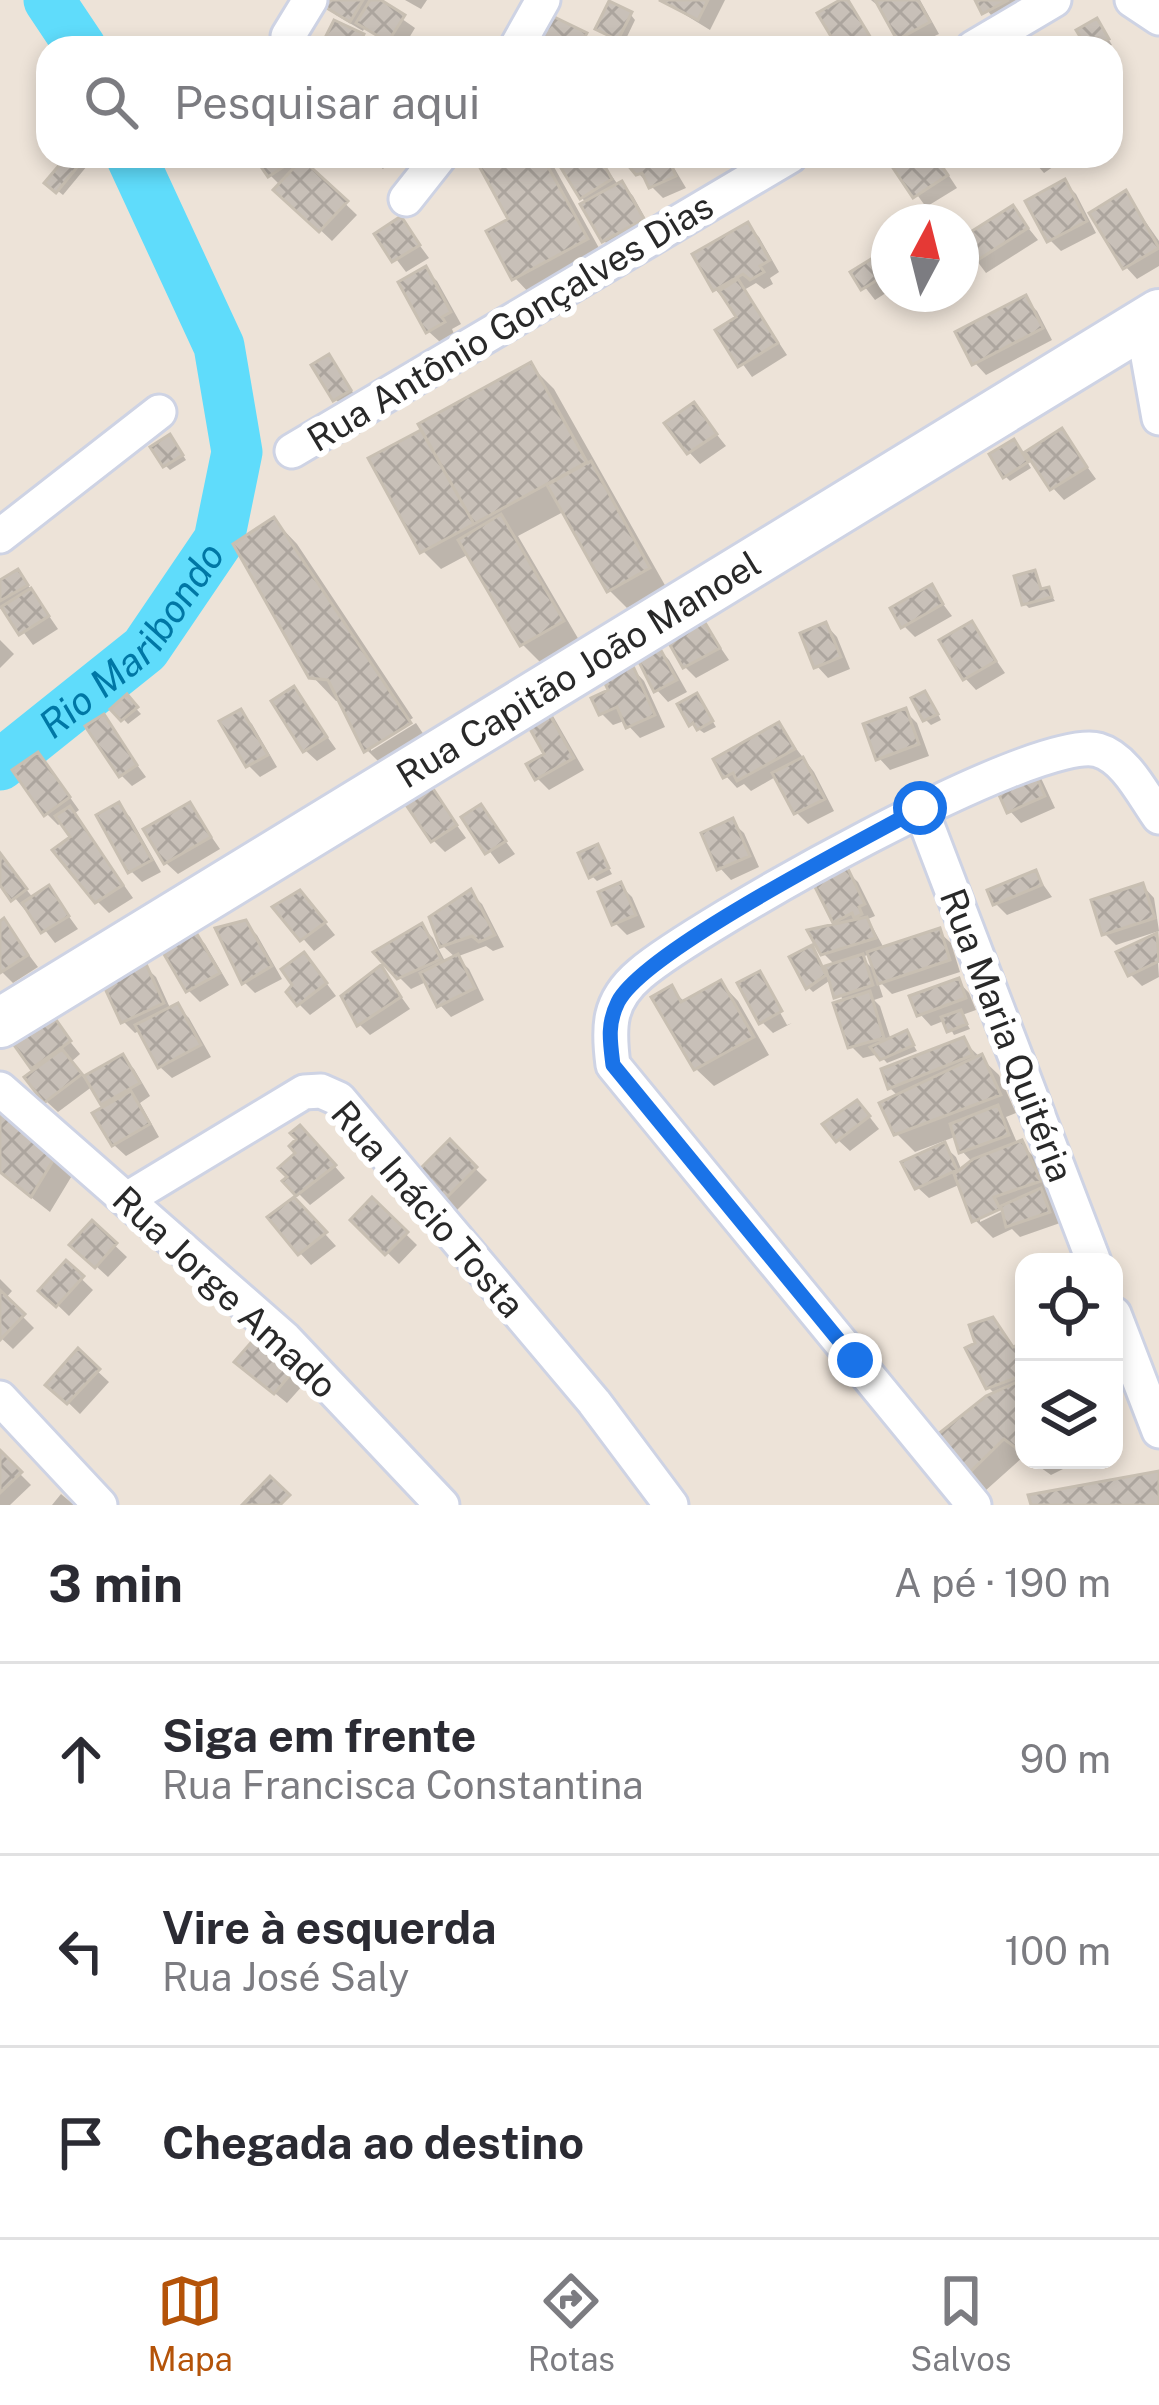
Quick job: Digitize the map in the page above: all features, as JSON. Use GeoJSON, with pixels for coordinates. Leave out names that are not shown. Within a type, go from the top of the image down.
{"type":"FeatureCollection","features":[{"type":"Feature","properties":{"kind":"main road","name":"Rua Capitão João Manoel"},"geometry":{"type":"LineString","coordinates":[[0,1023],[1150,319]]}},
{"type":"Feature","properties":{"kind":"street"},"geometry":{"type":"LineString","coordinates":[[289,36],[310,0]]}},
{"type":"Feature","properties":{"kind":"street"},"geometry":{"type":"LineString","coordinates":[[523,36],[543,0]]}},
{"type":"Feature","properties":{"kind":"street"},"geometry":{"type":"LineString","coordinates":[[993,36],[1054,0]]}},
{"type":"Feature","properties":{"kind":"street"},"geometry":{"type":"LineString","coordinates":[[1132,0],[1159,17]]}},
{"type":"Feature","properties":{"kind":"street"},"geometry":{"type":"LineString","coordinates":[[406,200],[431,168]]}},
{"type":"Feature","properties":{"kind":"street","name":"Rua Antônio Gonçalves Dias"},"geometry":{"type":"LineString","coordinates":[[292,451],[770,168]]}},
{"type":"Feature","properties":{"kind":"street"},"geometry":{"type":"LineString","coordinates":[[1150,319],[1159,418]]}},
{"type":"Feature","properties":{"kind":"street"},"geometry":{"type":"LineString","coordinates":[[0,536],[159,412]]}},
{"type":"Feature","properties":{"kind":"street"},"geometry":{"type":"LineString","coordinates":[[974,1505],[613,1065],[608,1028],[619,999],[639,974],[736,913],[920,808],[1062,750],[1098,749],[1122,764],[1159,817]]}},
{"type":"Feature","properties":{"kind":"street","name":"Rua Maria Quitéria"},"geometry":{"type":"LineString","coordinates":[[920,808],[1091,1253]]}},
{"type":"Feature","properties":{"kind":"street","name":"Rua Jorge Amado"},"geometry":{"type":"LineString","coordinates":[[0,1089],[285,1339],[442,1505]]}},
{"type":"Feature","properties":{"kind":"street","name":"Rua Inácio Tosta"},"geometry":{"type":"LineString","coordinates":[[127,1199],[304,1093],[321,1091],[339,1099],[594,1402],[671,1505]]}},
{"type":"Feature","properties":{"kind":"street"},"geometry":{"type":"LineString","coordinates":[[1123,1337],[1159,1431]]}},
{"type":"Feature","properties":{"kind":"street"},"geometry":{"type":"LineString","coordinates":[[0,1398],[100,1505]]}},
{"type":"Feature","properties":{"kind":"building"},"geometry":{"type":"Polygon","coordinates":[[[322,0],[363,0],[350,22],[320,4],[322,0]]]}},
{"type":"Feature","properties":{"kind":"building"},"geometry":{"type":"Polygon","coordinates":[[[370,0],[381,0],[405,15],[392,36],[378,36],[356,23],[370,0]]]}},
{"type":"Feature","properties":{"kind":"building"},"geometry":{"type":"Polygon","coordinates":[[[659,0],[708,0],[698,20],[659,0]]]}},
{"type":"Feature","properties":{"kind":"building"},"geometry":{"type":"Polygon","coordinates":[[[848,0],[870,36],[831,36],[817,13],[848,0]]]}},
{"type":"Feature","properties":{"kind":"building"},"geometry":{"type":"Polygon","coordinates":[[[875,0],[918,0],[930,22],[895,36],[875,0]]]}},
{"type":"Feature","properties":{"kind":"building"},"geometry":{"type":"Polygon","coordinates":[[[975,0],[1009,0],[982,14],[975,0]]]}},
{"type":"Feature","properties":{"kind":"building"},"geometry":{"type":"Polygon","coordinates":[[[609,1],[632,12],[620,36],[595,29],[609,1]]]}},
{"type":"Feature","properties":{"kind":"building"},"geometry":{"type":"Polygon","coordinates":[[[544,12],[587,33],[585,36],[532,36],[544,12]]]}},
{"type":"Feature","properties":{"kind":"building"},"geometry":{"type":"Polygon","coordinates":[[[1097,18],[1107,36],[1080,36],[1076,30],[1097,18]]]}},
{"type":"Feature","properties":{"kind":"building"},"geometry":{"type":"Polygon","coordinates":[[[334,20],[364,34],[363,36],[326,36],[334,20]]]}},
{"type":"Feature","properties":{"kind":"building"},"geometry":{"type":"Polygon","coordinates":[[[57,168],[77,168],[56,193],[44,183],[57,168]]]}},
{"type":"Feature","properties":{"kind":"building"},"geometry":{"type":"Polygon","coordinates":[[[294,168],[312,168],[348,201],[319,232],[273,190],[294,168]]]}},
{"type":"Feature","properties":{"kind":"building"},"geometry":{"type":"Polygon","coordinates":[[[480,168],[549,168],[588,239],[512,280],[486,231],[508,219],[480,168]]]}},
{"type":"Feature","properties":{"kind":"building"},"geometry":{"type":"Polygon","coordinates":[[[561,168],[606,168],[612,179],[580,199],[561,168]]]}},
{"type":"Feature","properties":{"kind":"building"},"geometry":{"type":"Polygon","coordinates":[[[630,168],[672,168],[676,176],[649,188],[642,173],[636,175],[630,168]]]}},
{"type":"Feature","properties":{"kind":"building"},"geometry":{"type":"Polygon","coordinates":[[[893,168],[943,168],[948,175],[913,198],[893,168]]]}},
{"type":"Feature","properties":{"kind":"building"},"geometry":{"type":"Polygon","coordinates":[[[1065,179],[1087,221],[1047,242],[1025,201],[1065,179]]]}},
{"type":"Feature","properties":{"kind":"building"},"geometry":{"type":"Polygon","coordinates":[[[622,181],[644,219],[602,242],[580,204],[622,181]]]}},
{"type":"Feature","properties":{"kind":"building"},"geometry":{"type":"Polygon","coordinates":[[[1126,190],[1159,248],[1123,269],[1089,213],[1126,190]]]}},
{"type":"Feature","properties":{"kind":"building"},"geometry":{"type":"Polygon","coordinates":[[[1013,205],[1028,228],[979,259],[979,227],[1013,205]]]}},
{"type":"Feature","properties":{"kind":"building"},"geometry":{"type":"Polygon","coordinates":[[[401,216],[420,245],[392,262],[374,234],[401,216]]]}},
{"type":"Feature","properties":{"kind":"building"},"geometry":{"type":"Polygon","coordinates":[[[748,222],[770,260],[760,266],[764,272],[750,280],[743,274],[713,291],[692,254],[748,222]]]}},
{"type":"Feature","properties":{"kind":"building"},"geometry":{"type":"Polygon","coordinates":[[[871,259],[871,284],[861,290],[850,272],[871,259]]]}},
{"type":"Feature","properties":{"kind":"building"},"geometry":{"type":"Polygon","coordinates":[[[426,266],[451,312],[442,317],[445,322],[426,333],[398,282],[426,266]]]}},
{"type":"Feature","properties":{"kind":"building"},"geometry":{"type":"Polygon","coordinates":[[[738,279],[778,343],[738,367],[715,330],[736,317],[719,291],[738,279]]]}},
{"type":"Feature","properties":{"kind":"building"},"geometry":{"type":"Polygon","coordinates":[[[1026,295],[1043,328],[972,365],[955,332],[1026,295]]]}},
{"type":"Feature","properties":{"kind":"building"},"geometry":{"type":"Polygon","coordinates":[[[329,354],[351,390],[333,401],[311,365],[329,354]]]}},
{"type":"Feature","properties":{"kind":"building"},"geometry":{"type":"Polygon","coordinates":[[[531,362],[587,462],[474,524],[418,424],[531,362]]]}},
{"type":"Feature","properties":{"kind":"building"},"geometry":{"type":"Polygon","coordinates":[[[694,402],[717,434],[687,454],[664,423],[694,402]]]}},
{"type":"Feature","properties":{"kind":"building"},"geometry":{"type":"Polygon","coordinates":[[[1062,428],[1087,467],[1050,490],[1025,452],[1062,428]]]}},
{"type":"Feature","properties":{"kind":"building"},"geometry":{"type":"Polygon","coordinates":[[[421,430],[474,524],[420,553],[368,458],[421,430]]]}},
{"type":"Feature","properties":{"kind":"building"},"geometry":{"type":"Polygon","coordinates":[[[170,434],[183,455],[163,467],[150,447],[170,434]]]}},
{"type":"Feature","properties":{"kind":"building"},"geometry":{"type":"Polygon","coordinates":[[[1014,439],[1028,462],[1003,478],[989,454],[1014,439]]]}},
{"type":"Feature","properties":{"kind":"building"},"geometry":{"type":"Polygon","coordinates":[[[591,461],[650,568],[607,592],[547,485],[591,461]]]}},
{"type":"Feature","properties":{"kind":"building"},"geometry":{"type":"Polygon","coordinates":[[[501,514],[564,621],[520,646],[458,540],[501,514]]]}},
{"type":"Feature","properties":{"kind":"building"},"geometry":{"type":"Polygon","coordinates":[[[274,517],[411,723],[364,752],[328,680],[309,678],[233,544],[274,517]]]}},
{"type":"Feature","properties":{"kind":"building"},"geometry":{"type":"Polygon","coordinates":[[[18,569],[28,585],[0,601],[0,580],[18,569]]]}},
{"type":"Feature","properties":{"kind":"building"},"geometry":{"type":"Polygon","coordinates":[[[1035,570],[1041,589],[1049,587],[1052,597],[1022,605],[1014,576],[1035,570]]]}},
{"type":"Feature","properties":{"kind":"building"},"geometry":{"type":"Polygon","coordinates":[[[932,584],[943,604],[901,628],[890,608],[932,584]]]}},
{"type":"Feature","properties":{"kind":"building"},"geometry":{"type":"Polygon","coordinates":[[[31,588],[49,616],[19,635],[1,607],[31,588]]]}},
{"type":"Feature","properties":{"kind":"building"},"geometry":{"type":"Polygon","coordinates":[[[701,616],[720,648],[683,668],[665,636],[701,616]]]}},
{"type":"Feature","properties":{"kind":"building"},"geometry":{"type":"Polygon","coordinates":[[[972,621],[996,661],[963,680],[939,640],[972,621]]]}},
{"type":"Feature","properties":{"kind":"building"},"geometry":{"type":"Polygon","coordinates":[[[826,622],[841,657],[814,668],[800,633],[826,622]]]}},
{"type":"Feature","properties":{"kind":"building"},"geometry":{"type":"Polygon","coordinates":[[[658,645],[677,680],[654,692],[636,656],[658,645]]]}},
{"type":"Feature","properties":{"kind":"building"},"geometry":{"type":"Polygon","coordinates":[[[633,666],[655,715],[626,728],[617,707],[599,715],[591,698],[608,690],[603,679],[633,666]]]}},
{"type":"Feature","properties":{"kind":"building"},"geometry":{"type":"Polygon","coordinates":[[[294,686],[327,737],[303,752],[271,701],[294,686]]]}},
{"type":"Feature","properties":{"kind":"building"},"geometry":{"type":"Polygon","coordinates":[[[925,691],[938,714],[923,721],[911,698],[925,691]]]}},
{"type":"Feature","properties":{"kind":"building"},"geometry":{"type":"Polygon","coordinates":[[[697,693],[713,721],[697,730],[693,723],[689,726],[677,704],[697,693]]]}},
{"type":"Feature","properties":{"kind":"building"},"geometry":{"type":"Polygon","coordinates":[[[127,694],[138,707],[121,721],[110,709],[127,694]]]}},
{"type":"Feature","properties":{"kind":"building"},"geometry":{"type":"Polygon","coordinates":[[[542,701],[574,758],[535,780],[526,764],[544,754],[521,713],[542,701]]]}},
{"type":"Feature","properties":{"kind":"building"},"geometry":{"type":"Polygon","coordinates":[[[906,708],[919,744],[876,760],[863,724],[906,708]]]}},
{"type":"Feature","properties":{"kind":"building"},"geometry":{"type":"Polygon","coordinates":[[[241,709],[268,755],[246,767],[219,721],[241,709]]]}},
{"type":"Feature","properties":{"kind":"building"},"geometry":{"type":"Polygon","coordinates":[[[104,714],[137,765],[119,777],[85,726],[104,714]]]}},
{"type":"Feature","properties":{"kind":"building"},"geometry":{"type":"Polygon","coordinates":[[[779,722],[795,749],[737,781],[733,773],[723,778],[713,759],[779,722]]]}},
{"type":"Feature","properties":{"kind":"building"},"geometry":{"type":"Polygon","coordinates":[[[38,752],[70,797],[44,816],[12,770],[38,752]]]}},
{"type":"Feature","properties":{"kind":"building"},"geometry":{"type":"Polygon","coordinates":[[[803,757],[825,799],[794,814],[772,773],[803,757]]]}},
{"type":"Feature","properties":{"kind":"building"},"geometry":{"type":"Polygon","coordinates":[[[1030,762],[1045,796],[1007,813],[992,779],[1030,762]]]}},
{"type":"Feature","properties":{"kind":"building"},"geometry":{"type":"Polygon","coordinates":[[[428,781],[457,825],[431,842],[402,799],[428,781]]]}},
{"type":"Feature","properties":{"kind":"building"},"geometry":{"type":"Polygon","coordinates":[[[119,802],[152,860],[128,873],[96,815],[119,802]]]}},
{"type":"Feature","properties":{"kind":"building"},"geometry":{"type":"Polygon","coordinates":[[[190,802],[211,837],[164,864],[143,829],[190,802]]]}},
{"type":"Feature","properties":{"kind":"building"},"geometry":{"type":"Polygon","coordinates":[[[481,804],[506,841],[485,854],[461,817],[481,804]]]}},
{"type":"Feature","properties":{"kind":"building"},"geometry":{"type":"Polygon","coordinates":[[[70,806],[123,885],[95,903],[52,850],[70,837],[55,816],[70,806]]]}},
{"type":"Feature","properties":{"kind":"building"},"geometry":{"type":"Polygon","coordinates":[[[733,818],[750,856],[717,870],[701,833],[733,818]]]}},
{"type":"Feature","properties":{"kind":"building"},"geometry":{"type":"Polygon","coordinates":[[[598,844],[609,868],[589,878],[578,853],[598,844]]]}},
{"type":"Feature","properties":{"kind":"building"},"geometry":{"type":"Polygon","coordinates":[[[0,853],[27,889],[11,901],[0,885],[0,853]]]}},
{"type":"Feature","properties":{"kind":"building"},"geometry":{"type":"Polygon","coordinates":[[[847,867],[865,904],[859,907],[862,914],[854,918],[852,913],[833,923],[813,883],[847,867]]]}},
{"type":"Feature","properties":{"kind":"building"},"geometry":{"type":"Polygon","coordinates":[[[1036,870],[1042,885],[993,905],[987,890],[1036,870]]]}},
{"type":"Feature","properties":{"kind":"building"},"geometry":{"type":"Polygon","coordinates":[[[621,882],[636,915],[612,925],[598,892],[621,882]]]}},
{"type":"Feature","properties":{"kind":"building"},"geometry":{"type":"Polygon","coordinates":[[[1143,883],[1155,918],[1102,935],[1091,900],[1143,883]]]}},
{"type":"Feature","properties":{"kind":"building"},"geometry":{"type":"Polygon","coordinates":[[[49,885],[69,916],[41,933],[22,903],[49,885]]]}},
{"type":"Feature","properties":{"kind":"building"},"geometry":{"type":"Polygon","coordinates":[[[471,889],[495,935],[479,942],[472,936],[440,947],[429,917],[471,889]]]}},
{"type":"Feature","properties":{"kind":"building"},"geometry":{"type":"Polygon","coordinates":[[[300,890],[326,922],[300,941],[272,907],[300,890]]]}},
{"type":"Feature","properties":{"kind":"building"},"geometry":{"type":"Polygon","coordinates":[[[867,917],[876,938],[821,955],[807,930],[867,917]]]}},
{"type":"Feature","properties":{"kind":"building"},"geometry":{"type":"Polygon","coordinates":[[[4,918],[28,955],[0,973],[0,921],[4,918]]]}},
{"type":"Feature","properties":{"kind":"building"},"geometry":{"type":"Polygon","coordinates":[[[246,920],[272,966],[242,984],[215,928],[246,920]]]}},
{"type":"Feature","properties":{"kind":"building"},"geometry":{"type":"Polygon","coordinates":[[[422,923],[441,959],[397,979],[373,952],[422,923]]]}},
{"type":"Feature","properties":{"kind":"building"},"geometry":{"type":"Polygon","coordinates":[[[940,928],[950,960],[878,984],[867,952],[940,928]]]}},
{"type":"Feature","properties":{"kind":"building"},"geometry":{"type":"Polygon","coordinates":[[[194,929],[220,973],[186,992],[161,949],[194,929]]]}},
{"type":"Feature","properties":{"kind":"building"},"geometry":{"type":"Polygon","coordinates":[[[1157,933],[1159,961],[1128,976],[1116,952],[1157,933]]]}},
{"type":"Feature","properties":{"kind":"building"},"geometry":{"type":"Polygon","coordinates":[[[812,945],[826,975],[806,989],[789,957],[812,945]]]}},
{"type":"Feature","properties":{"kind":"building"},"geometry":{"type":"Polygon","coordinates":[[[304,952],[327,983],[297,1006],[286,992],[292,985],[281,969],[304,952]]]}},
{"type":"Feature","properties":{"kind":"building"},"geometry":{"type":"Polygon","coordinates":[[[458,954],[475,988],[437,1007],[420,973],[458,954]]]}},
{"type":"Feature","properties":{"kind":"building"},"geometry":{"type":"Polygon","coordinates":[[[863,954],[873,985],[834,998],[825,966],[863,954]]]}},
{"type":"Feature","properties":{"kind":"building"},"geometry":{"type":"Polygon","coordinates":[[[145,962],[164,1003],[121,1023],[102,982],[145,962]]]}},
{"type":"Feature","properties":{"kind":"building"},"geometry":{"type":"Polygon","coordinates":[[[381,965],[401,997],[357,1026],[341,996],[381,965]]]}},
{"type":"Feature","properties":{"kind":"building"},"geometry":{"type":"Polygon","coordinates":[[[760,971],[782,1011],[759,1024],[737,983],[760,971]]]}},
{"type":"Feature","properties":{"kind":"building"},"geometry":{"type":"Polygon","coordinates":[[[959,978],[966,998],[917,1016],[909,996],[959,978]]]}},
{"type":"Feature","properties":{"kind":"building"},"geometry":{"type":"Polygon","coordinates":[[[721,980],[754,1037],[694,1070],[651,997],[672,985],[681,1002],[721,980]]]}},
{"type":"Feature","properties":{"kind":"building"},"geometry":{"type":"Polygon","coordinates":[[[870,991],[884,1038],[848,1048],[833,1003],[870,991]]]}},
{"type":"Feature","properties":{"kind":"building"},"geometry":{"type":"Polygon","coordinates":[[[178,1003],[201,1045],[158,1068],[135,1025],[178,1003]]]}},
{"type":"Feature","properties":{"kind":"building"},"geometry":{"type":"Polygon","coordinates":[[[961,1010],[967,1024],[947,1032],[941,1017],[961,1010]]]}},
{"type":"Feature","properties":{"kind":"building"},"geometry":{"type":"Polygon","coordinates":[[[52,1014],[71,1041],[31,1069],[12,1042],[52,1014]]]}},
{"type":"Feature","properties":{"kind":"building"},"geometry":{"type":"Polygon","coordinates":[[[907,1030],[914,1045],[880,1060],[870,1047],[907,1030]]]}},
{"type":"Feature","properties":{"kind":"building"},"geometry":{"type":"Polygon","coordinates":[[[964,1037],[973,1055],[888,1089],[881,1069],[964,1037]]]}},
{"type":"Feature","properties":{"kind":"building"},"geometry":{"type":"Polygon","coordinates":[[[62,1049],[82,1074],[44,1103],[24,1077],[62,1049]]]}},
{"type":"Feature","properties":{"kind":"building"},"geometry":{"type":"Polygon","coordinates":[[[123,1054],[140,1083],[101,1105],[84,1076],[123,1054]]]}},
{"type":"Feature","properties":{"kind":"building"},"geometry":{"type":"Polygon","coordinates":[[[982,1054],[1001,1095],[894,1135],[879,1103],[982,1054]]]}},
{"type":"Feature","properties":{"kind":"building"},"geometry":{"type":"Polygon","coordinates":[[[131,1091],[150,1124],[112,1146],[92,1113],[131,1091]]]}},
{"type":"Feature","properties":{"kind":"building"},"geometry":{"type":"Polygon","coordinates":[[[857,1100],[870,1116],[836,1142],[822,1124],[857,1100]]]}},
{"type":"Feature","properties":{"kind":"building"},"geometry":{"type":"Polygon","coordinates":[[[0,1102],[57,1154],[31,1197],[0,1172],[0,1102]]]}},
{"type":"Feature","properties":{"kind":"building"},"geometry":{"type":"Polygon","coordinates":[[[998,1105],[1009,1135],[959,1153],[950,1124],[998,1105]]]}},
{"type":"Feature","properties":{"kind":"building"},"geometry":{"type":"Polygon","coordinates":[[[300,1125],[336,1165],[296,1196],[282,1181],[287,1177],[278,1168],[295,1153],[289,1146],[296,1139],[290,1133],[300,1125]]]}},
{"type":"Feature","properties":{"kind":"building"},"geometry":{"type":"Polygon","coordinates":[[[450,1139],[477,1167],[443,1201],[416,1173],[450,1139]]]}},
{"type":"Feature","properties":{"kind":"building"},"geometry":{"type":"Polygon","coordinates":[[[1022,1140],[1041,1181],[994,1197],[1000,1209],[972,1222],[954,1174],[973,1159],[1022,1140]]]}},
{"type":"Feature","properties":{"kind":"building"},"geometry":{"type":"Polygon","coordinates":[[[945,1142],[957,1170],[915,1189],[901,1162],[945,1142]]]}},
{"type":"Feature","properties":{"kind":"building"},"geometry":{"type":"Polygon","coordinates":[[[1041,1188],[1050,1212],[1006,1227],[1001,1206],[1041,1188]]]}},
{"type":"Feature","properties":{"kind":"building"},"geometry":{"type":"Polygon","coordinates":[[[294,1197],[327,1232],[298,1255],[267,1217],[294,1197]]]}},
{"type":"Feature","properties":{"kind":"building"},"geometry":{"type":"Polygon","coordinates":[[[372,1197],[408,1232],[385,1255],[350,1220],[372,1197]]]}},
{"type":"Feature","properties":{"kind":"building"},"geometry":{"type":"Polygon","coordinates":[[[92,1220],[117,1243],[95,1268],[69,1245],[92,1220]]]}},
{"type":"Feature","properties":{"kind":"building"},"geometry":{"type":"Polygon","coordinates":[[[66,1260],[84,1276],[56,1307],[38,1291],[66,1260]]]}},
{"type":"Feature","properties":{"kind":"building"},"geometry":{"type":"Polygon","coordinates":[[[0,1290],[25,1314],[0,1340],[0,1290]]]}},
{"type":"Feature","properties":{"kind":"building"},"geometry":{"type":"Polygon","coordinates":[[[993,1317],[1015,1346],[1015,1378],[986,1389],[965,1348],[975,1343],[969,1325],[993,1317]]]}},
{"type":"Feature","properties":{"kind":"building"},"geometry":{"type":"Polygon","coordinates":[[[255,1338],[294,1370],[274,1394],[234,1362],[255,1338]]]}},
{"type":"Feature","properties":{"kind":"building"},"geometry":{"type":"Polygon","coordinates":[[[78,1348],[100,1369],[67,1404],[45,1385],[78,1348]]]}},
{"type":"Feature","properties":{"kind":"building"},"geometry":{"type":"Polygon","coordinates":[[[1015,1383],[1015,1447],[1004,1439],[966,1476],[932,1439],[986,1396],[1015,1383]]]}},
{"type":"Feature","properties":{"kind":"building"},"geometry":{"type":"Polygon","coordinates":[[[0,1450],[22,1472],[0,1493],[0,1450]]]}},
{"type":"Feature","properties":{"kind":"building"},"geometry":{"type":"Polygon","coordinates":[[[1159,1471],[1159,1505],[1031,1505],[1028,1495],[1159,1471]]]}},
{"type":"Feature","properties":{"kind":"building"},"geometry":{"type":"Polygon","coordinates":[[[270,1476],[290,1495],[280,1505],[242,1505],[270,1476]]]}},
{"type":"Feature","properties":{"kind":"waterway","name":"Rio Maribondo"},"geometry":{"type":"LineString","coordinates":[[49,0],[73,36]]}},
{"type":"Feature","properties":{"kind":"waterway","name":"Rio Maribondo"},"geometry":{"type":"LineString","coordinates":[[0,765],[145,649],[219,540],[237,452],[219,346],[137,168]]}},
{"type":"Feature","properties":{"kind":"route"},"geometry":{"type":"LineString","coordinates":[[855,1360],[613,1065],[608,1028],[619,999],[639,974],[920,808]]}}]}
